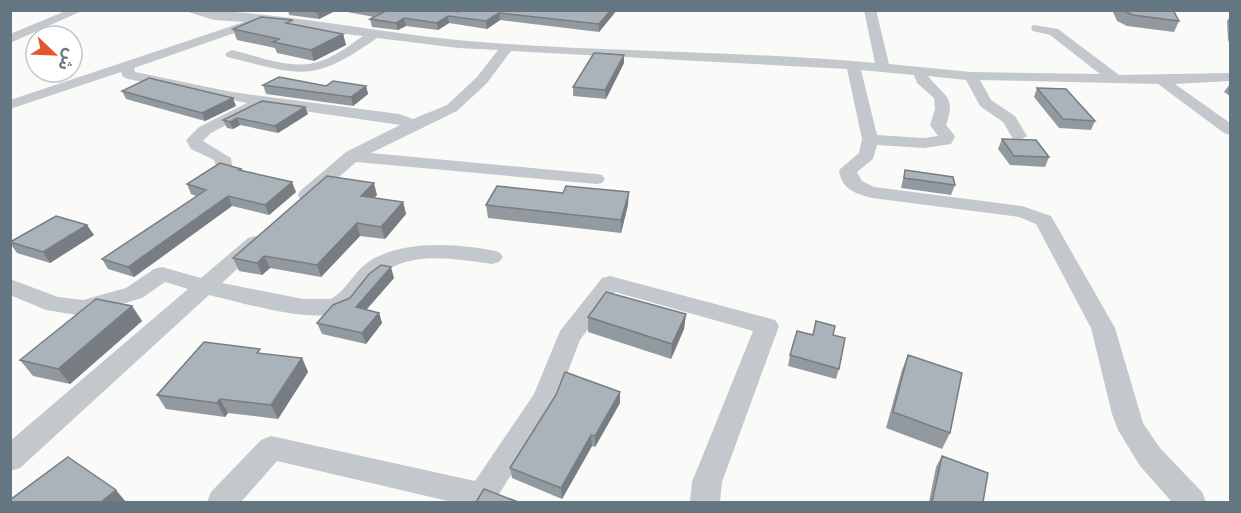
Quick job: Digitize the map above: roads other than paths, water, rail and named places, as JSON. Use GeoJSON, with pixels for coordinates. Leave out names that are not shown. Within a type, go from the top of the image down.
{"type":"FeatureCollection","features":[{"type":"Feature","properties":{"kind":"street"},"geometry":{"type":"LineString","coordinates":[[10,39],[79,10]]}},
{"type":"Feature","properties":{"kind":"street"},"geometry":{"type":"LineString","coordinates":[[187,10],[214,16],[507,48],[853,65],[970,76],[1161,80],[1230,77]]}},
{"type":"Feature","properties":{"kind":"street"},"geometry":{"type":"LineString","coordinates":[[10,105],[127,67],[287,10]]}},
{"type":"Feature","properties":{"kind":"street"},"geometry":{"type":"LineString","coordinates":[[870,10],[883,67]]}},
{"type":"Feature","properties":{"kind":"street"},"geometry":{"type":"LineString","coordinates":[[1037,28],[1054,32],[1115,79]]}},
{"type":"Feature","properties":{"kind":"street"},"geometry":{"type":"LineString","coordinates":[[232,54],[288,67],[313,68],[328,63],[374,34]]}},
{"type":"Feature","properties":{"kind":"street"},"geometry":{"type":"LineString","coordinates":[[290,210],[352,156],[377,141],[442,114],[464,98],[482,80],[507,48]]}},
{"type":"Feature","properties":{"kind":"street"},"geometry":{"type":"LineString","coordinates":[[853,65],[870,139],[867,154],[848,170],[847,176],[858,187],[884,194],[1022,212],[1044,220],[1103,328],[1125,414],[1132,430],[1150,458],[1191,502]]}},
{"type":"Feature","properties":{"kind":"street"},"geometry":{"type":"LineString","coordinates":[[127,67],[128,74],[133,76],[260,102],[387,118],[414,124]]}},
{"type":"Feature","properties":{"kind":"street"},"geometry":{"type":"LineString","coordinates":[[870,139],[924,143],[945,140],[947,136],[938,125],[943,113],[940,97],[936,89],[922,80],[920,70]]}},
{"type":"Feature","properties":{"kind":"street"},"geometry":{"type":"LineString","coordinates":[[970,76],[985,103],[1009,119],[1019,136]]}},
{"type":"Feature","properties":{"kind":"street"},"geometry":{"type":"LineString","coordinates":[[1161,80],[1230,130]]}},
{"type":"Feature","properties":{"kind":"street"},"geometry":{"type":"LineString","coordinates":[[224,165],[222,158],[197,145],[194,140],[205,130],[260,102]]}},
{"type":"Feature","properties":{"kind":"street"},"geometry":{"type":"LineString","coordinates":[[352,156],[596,179]]}},
{"type":"Feature","properties":{"kind":"street"},"geometry":{"type":"LineString","coordinates":[[10,459],[273,226]]}},
{"type":"Feature","properties":{"kind":"street"},"geometry":{"type":"LineString","coordinates":[[10,286],[54,304],[83,308],[134,293],[162,274],[204,288],[308,308],[334,307],[353,293],[361,279],[372,268],[393,256],[456,253],[492,257]]}},
{"type":"Feature","properties":{"kind":"street"},"geometry":{"type":"LineString","coordinates":[[222,502],[271,448],[480,499],[546,398],[569,337],[610,283],[767,326],[707,482],[705,502]]}}]}
